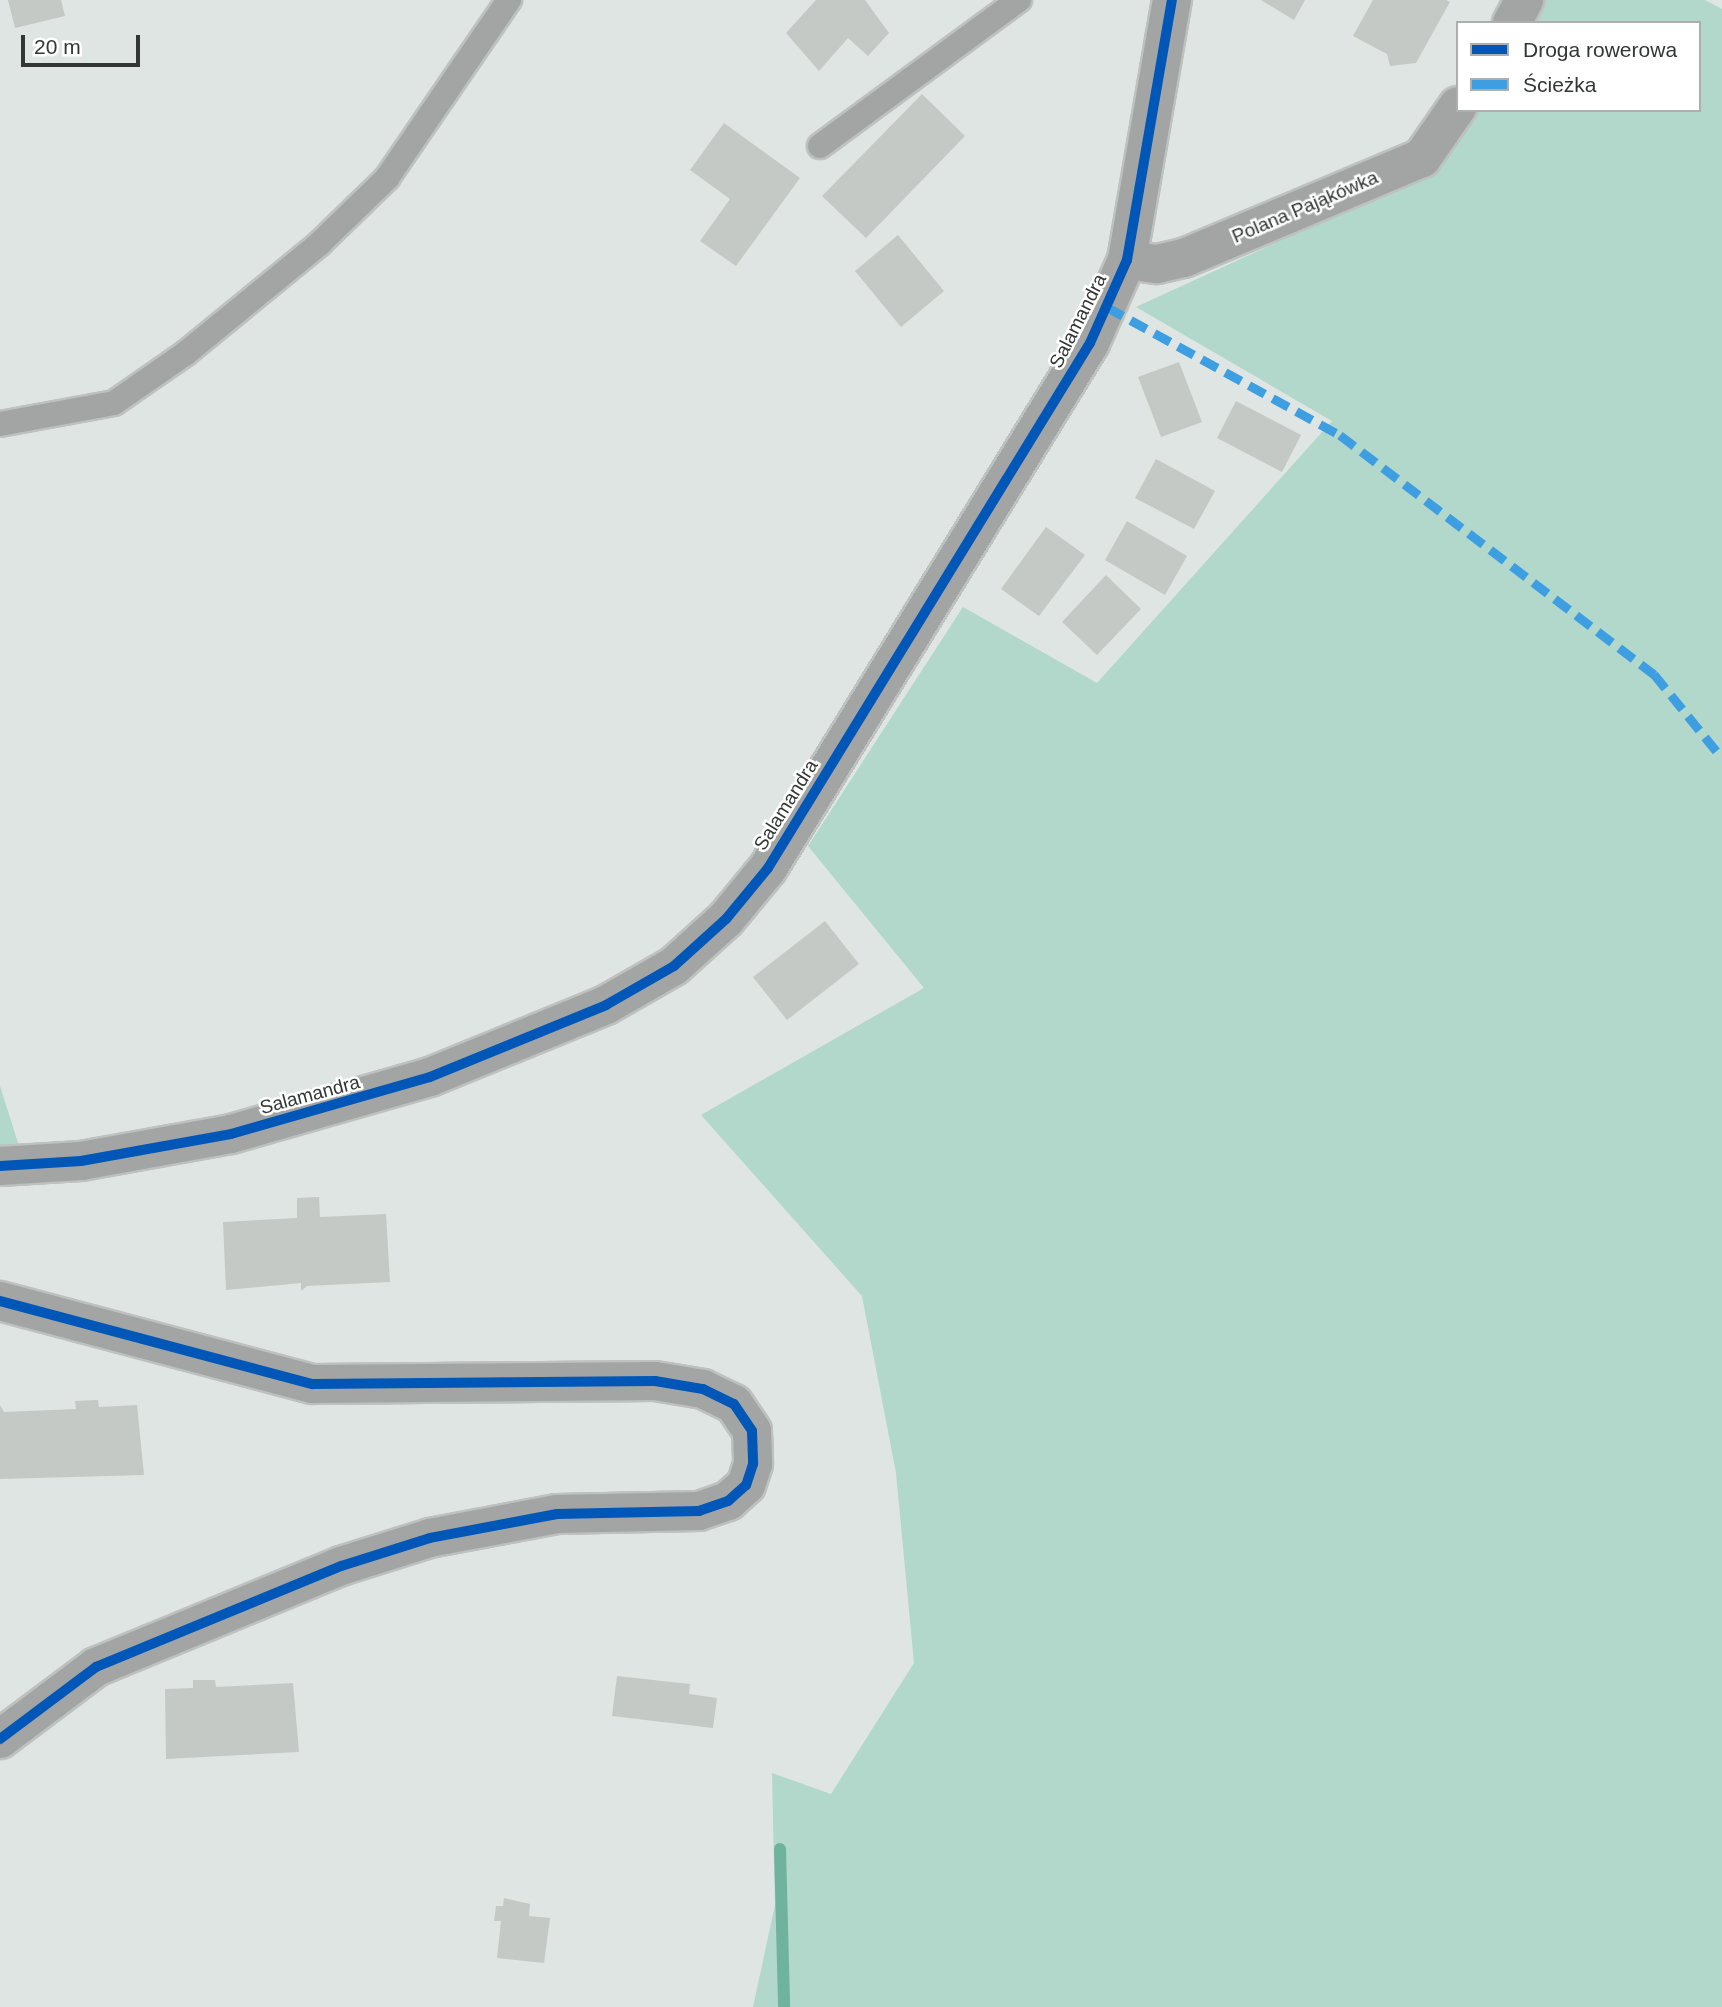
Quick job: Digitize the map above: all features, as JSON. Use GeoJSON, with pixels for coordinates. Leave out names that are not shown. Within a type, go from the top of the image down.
{"type":"FeatureCollection","features":[{"type":"Feature","properties":{"kind":"street","name":"Salamandra"},"geometry":{"type":"LineString","coordinates":[[0,1166],[95,1158],[354,1102],[606,1005],[674,966],[726,919],[768,868],[1090,343],[1127,260],[1172,0]]}},
{"type":"Feature","properties":{"kind":"street"},"geometry":{"type":"LineString","coordinates":[[1513,21],[1524,0]]}},
{"type":"Feature","properties":{"kind":"street","name":"Polana Pająkówka"},"geometry":{"type":"LineString","coordinates":[[1127,260],[1157,264],[1184,258],[1422,158],[1456,109]]}},
{"type":"Feature","properties":{"kind":"street"},"geometry":{"type":"LineString","coordinates":[[0,1301],[312,1384],[655,1381],[703,1389],[734,1404],[746,1422],[753,1464],[746,1485],[728,1501],[699,1511],[556,1514],[430,1538],[341,1566],[96,1667],[0,1739]]}},
{"type":"Feature","properties":{"kind":"lane"},"geometry":{"type":"LineString","coordinates":[[0,424],[114,403],[300,260],[387,178],[509,0]]}},
{"type":"Feature","properties":{"kind":"lane"},"geometry":{"type":"LineString","coordinates":[[820,146],[1019,0]]}},
{"type":"Feature","properties":{"kind":"green space"},"geometry":{"type":"Polygon","coordinates":[[[1537,0],[1705,0],[1722,9],[1722,2007],[753,2007],[775,1905],[772,1773],[831,1794],[914,1663],[896,1473],[862,1296],[701,1115],[924,988],[808,846],[963,607],[1097,683],[1332,421],[1136,307],[1421,176],[1455,146],[1474,112],[1701,112],[1701,21],[1525,21],[1537,0]]]}},
{"type":"Feature","properties":{"kind":"green space"},"geometry":{"type":"Polygon","coordinates":[[[0,1086],[19,1146],[0,1147],[0,1086]]]}},
{"type":"Feature","properties":{"kind":"building"},"geometry":{"type":"Polygon","coordinates":[[[8,0],[61,0],[65,16],[15,28],[8,0]]]}},
{"type":"Feature","properties":{"kind":"building"},"geometry":{"type":"Polygon","coordinates":[[[816,0],[865,0],[889,33],[868,56],[848,38],[819,71],[786,33],[816,0]]]}},
{"type":"Feature","properties":{"kind":"building"},"geometry":{"type":"Polygon","coordinates":[[[1261,0],[1305,0],[1294,20],[1261,0]]]}},
{"type":"Feature","properties":{"kind":"building"},"geometry":{"type":"Polygon","coordinates":[[[1373,0],[1450,2],[1416,63],[1390,66],[1387,54],[1353,36],[1373,0]]]}},
{"type":"Feature","properties":{"kind":"building"},"geometry":{"type":"Polygon","coordinates":[[[922,94],[965,136],[866,238],[822,196],[922,94]]]}},
{"type":"Feature","properties":{"kind":"building"},"geometry":{"type":"Polygon","coordinates":[[[724,123],[800,178],[736,266],[700,241],[730,199],[690,170],[724,123]]]}},
{"type":"Feature","properties":{"kind":"building"},"geometry":{"type":"Polygon","coordinates":[[[898,235],[944,291],[901,327],[855,271],[898,235]]]}},
{"type":"Feature","properties":{"kind":"building"},"geometry":{"type":"Polygon","coordinates":[[[1179,362],[1202,422],[1161,437],[1138,377],[1179,362]]]}},
{"type":"Feature","properties":{"kind":"building"},"geometry":{"type":"Polygon","coordinates":[[[1236,401],[1301,435],[1282,472],[1217,438],[1236,401]]]}},
{"type":"Feature","properties":{"kind":"building"},"geometry":{"type":"Polygon","coordinates":[[[1156,459],[1215,491],[1194,529],[1135,498],[1156,459]]]}},
{"type":"Feature","properties":{"kind":"building"},"geometry":{"type":"Polygon","coordinates":[[[1127,521],[1187,556],[1165,595],[1105,560],[1127,521]]]}},
{"type":"Feature","properties":{"kind":"building"},"geometry":{"type":"Polygon","coordinates":[[[1046,527],[1085,555],[1039,616],[1001,589],[1046,527]]]}},
{"type":"Feature","properties":{"kind":"building"},"geometry":{"type":"Polygon","coordinates":[[[1106,575],[1141,609],[1097,655],[1062,622],[1106,575]]]}},
{"type":"Feature","properties":{"kind":"building"},"geometry":{"type":"Polygon","coordinates":[[[825,921],[859,964],[787,1020],[753,977],[825,921]]]}},
{"type":"Feature","properties":{"kind":"building"},"geometry":{"type":"Polygon","coordinates":[[[319,1197],[320,1217],[386,1214],[390,1282],[307,1286],[301,1291],[301,1283],[226,1290],[223,1222],[297,1218],[297,1198],[319,1197]]]}},
{"type":"Feature","properties":{"kind":"building"},"geometry":{"type":"Polygon","coordinates":[[[98,1400],[99,1407],[137,1405],[144,1475],[0,1479],[0,1405],[4,1412],[76,1409],[75,1401],[98,1400]]]}},
{"type":"Feature","properties":{"kind":"building"},"geometry":{"type":"Polygon","coordinates":[[[617,1676],[690,1684],[689,1694],[717,1698],[713,1728],[612,1716],[617,1676]]]}},
{"type":"Feature","properties":{"kind":"building"},"geometry":{"type":"Polygon","coordinates":[[[193,1680],[215,1680],[216,1687],[293,1683],[299,1752],[166,1759],[165,1689],[193,1688],[193,1680]]]}},
{"type":"Feature","properties":{"kind":"building"},"geometry":{"type":"Polygon","coordinates":[[[504,1898],[530,1904],[529,1916],[550,1918],[544,1963],[497,1958],[501,1921],[494,1921],[496,1906],[503,1906],[504,1898]]]}},
{"type":"Feature","properties":{"kind":"waterway"},"geometry":{"type":"LineString","coordinates":[[780,1849],[784,2007]]}},
{"type":"Feature","properties":{"kind":"marked path"},"geometry":{"type":"LineString","coordinates":[[1107,307],[1340,435],[1654,674],[1722,758]]}},
{"type":"Feature","properties":{"kind":"cycle path"},"geometry":{"type":"LineString","coordinates":[[0,1166],[81,1161],[231,1134],[430,1077],[606,1005],[674,966],[726,919],[768,868],[1090,343],[1127,260],[1172,0]]}},
{"type":"Feature","properties":{"kind":"cycle path"},"geometry":{"type":"LineString","coordinates":[[0,1301],[312,1384],[655,1381],[703,1389],[734,1404],[752,1431],[753,1464],[746,1485],[728,1501],[699,1511],[557,1514],[430,1538],[341,1566],[96,1667],[0,1739]]}}]}
